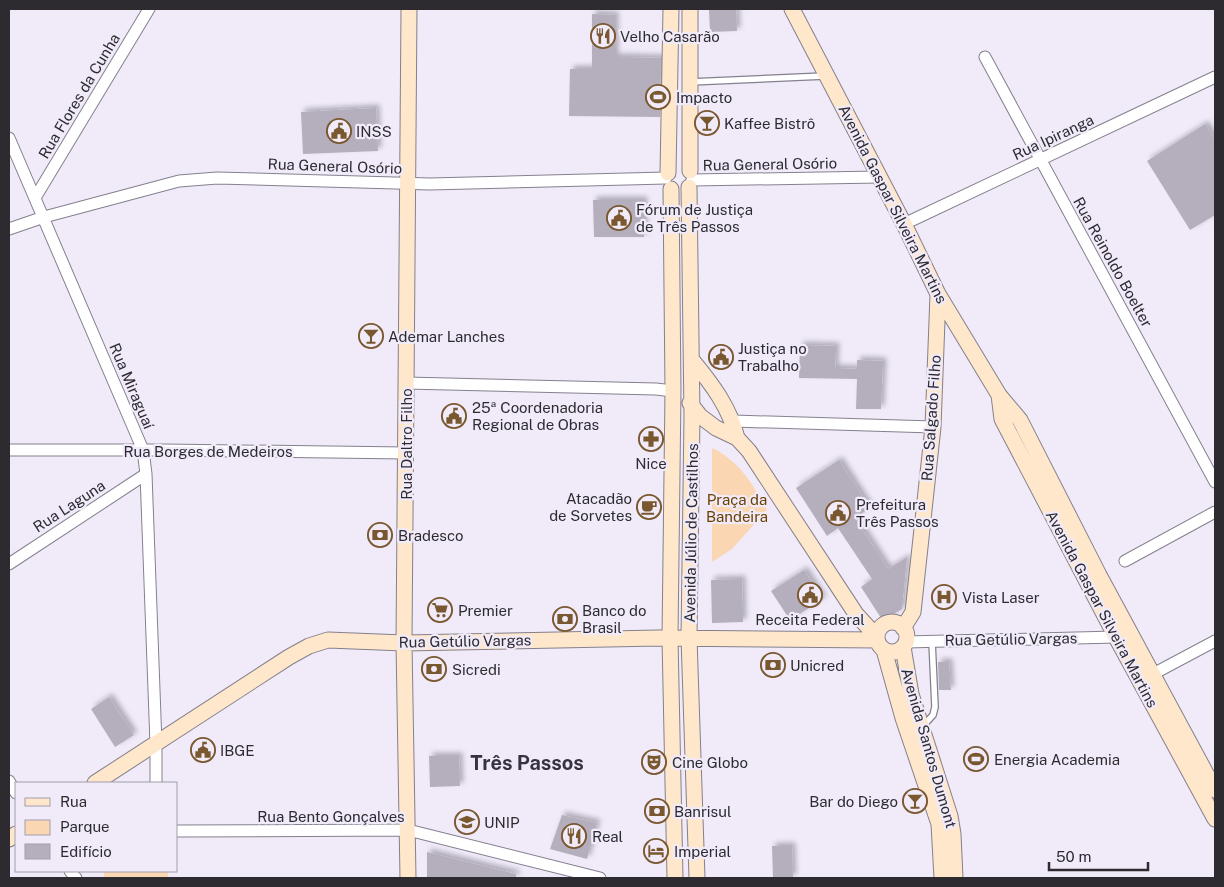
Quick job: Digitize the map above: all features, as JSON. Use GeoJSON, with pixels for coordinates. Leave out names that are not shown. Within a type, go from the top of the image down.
{"type":"FeatureCollection","features":[{"type":"Feature","properties":{"kind":"street","name":"Rua Flores da Cunha"},"geometry":{"type":"LineString","coordinates":[[35,198],[148,9]]}},
{"type":"Feature","properties":{"kind":"street","name":"Rua Daltro Filho"},"geometry":{"type":"LineString","coordinates":[[408,878],[404,643],[409,9]]}},
{"type":"Feature","properties":{"kind":"street","name":"Avenida Júlio de Castilhos"},"geometry":{"type":"LineString","coordinates":[[671,9],[669,180],[673,391],[670,638],[675,878]]}},
{"type":"Feature","properties":{"kind":"street","name":"Avenida Júlio de Castilhos"},"geometry":{"type":"LineString","coordinates":[[690,9],[692,405],[689,638],[698,878]]}},
{"type":"Feature","properties":{"kind":"street","name":"Avenida Gaspar Silveira Martins"},"geometry":{"type":"LineString","coordinates":[[792,9],[904,224],[938,294],[999,395],[1020,420],[1215,790]]}},
{"type":"Feature","properties":{"kind":"street","name":"Rua Reinoldo Boelter"},"geometry":{"type":"LineString","coordinates":[[985,57],[1215,482]]}},
{"type":"Feature","properties":{"kind":"street","name":"Rua Ipiranga"},"geometry":{"type":"LineString","coordinates":[[904,224],[1215,77]]}},
{"type":"Feature","properties":{"kind":"street"},"geometry":{"type":"LineString","coordinates":[[670,82],[690,82]]}},
{"type":"Feature","properties":{"kind":"street","name":"Rua Miraguaí"},"geometry":{"type":"LineString","coordinates":[[9,138],[143,450],[146,474],[156,782]]}},
{"type":"Feature","properties":{"kind":"street"},"geometry":{"type":"LineString","coordinates":[[678,166],[686,167],[691,179],[684,191],[680,192],[669,180],[670,169],[678,166]]}},
{"type":"Feature","properties":{"kind":"street","name":"Rua General Osório"},"geometry":{"type":"LineString","coordinates":[[691,179],[879,177]]}},
{"type":"Feature","properties":{"kind":"street","name":"Rua General Osório"},"geometry":{"type":"LineString","coordinates":[[9,228],[179,181],[217,178],[408,183],[669,180]]}},
{"type":"Feature","properties":{"kind":"street","name":"Rua Salgado Filho"},"geometry":{"type":"LineString","coordinates":[[904,639],[913,612],[933,427],[938,294]]}},
{"type":"Feature","properties":{"kind":"street"},"geometry":{"type":"LineString","coordinates":[[692,360],[713,385],[733,421],[738,438]]}},
{"type":"Feature","properties":{"kind":"street"},"geometry":{"type":"LineString","coordinates":[[406,383],[673,391]]}},
{"type":"Feature","properties":{"kind":"street","name":"Avenida Santos Dumont"},"geometry":{"type":"LineString","coordinates":[[673,391],[683,395],[700,416],[716,428],[738,438],[749,451],[856,614],[879,643],[939,824],[942,878]]}},
{"type":"Feature","properties":{"kind":"street","name":"Avenida Gaspar Silveira Martins"},"geometry":{"type":"LineString","coordinates":[[999,395],[1002,420],[1116,637],[1215,819]]}},
{"type":"Feature","properties":{"kind":"street"},"geometry":{"type":"LineString","coordinates":[[733,421],[933,427]]}},
{"type":"Feature","properties":{"kind":"street","name":"Rua Borges de Medeiros"},"geometry":{"type":"LineString","coordinates":[[9,450],[406,453]]}},
{"type":"Feature","properties":{"kind":"street","name":"Rua Laguna"},"geometry":{"type":"LineString","coordinates":[[9,564],[146,474]]}},
{"type":"Feature","properties":{"kind":"street"},"geometry":{"type":"LineString","coordinates":[[1125,561],[1215,512]]}},
{"type":"Feature","properties":{"kind":"street"},"geometry":{"type":"LineString","coordinates":[[887,623],[896,623],[904,639],[892,652],[879,643],[879,629],[887,623]]}},
{"type":"Feature","properties":{"kind":"street","name":"Rua Getúlio Vargas"},"geometry":{"type":"LineString","coordinates":[[904,639],[932,641],[1116,637]]}},
{"type":"Feature","properties":{"kind":"street","name":"Rua Getúlio Vargas"},"geometry":{"type":"LineString","coordinates":[[97,782],[288,657],[309,646],[328,640],[404,643],[689,638],[879,643]]}},
{"type":"Feature","properties":{"kind":"street","name":"Avenida Santos Dumont"},"geometry":{"type":"LineString","coordinates":[[904,639],[911,694],[950,816],[953,834],[955,878]]}},
{"type":"Feature","properties":{"kind":"street"},"geometry":{"type":"LineString","coordinates":[[1153,674],[1215,641]]}},
{"type":"Feature","properties":{"kind":"street","name":"Rua Bento Gonçalves"},"geometry":{"type":"LineString","coordinates":[[178,831],[408,830],[600,878]]}},
{"type":"Feature","properties":{"kind":"lane"},"geometry":{"type":"LineString","coordinates":[[690,82],[827,76]]}},
{"type":"Feature","properties":{"kind":"lane"},"geometry":{"type":"LineString","coordinates":[[922,728],[933,715],[935,707],[932,641]]}},
{"type":"Feature","properties":{"kind":"green space","name":"Praça da Bandeira"},"geometry":{"type":"Polygon","coordinates":[[[712,448],[722,453],[745,474],[767,510],[732,549],[712,562],[712,448]]]}},
{"type":"Feature","properties":{"kind":"green space"},"geometry":{"type":"Polygon","coordinates":[[[104,872],[168,872],[168,878],[104,878],[104,872]]]}},
{"type":"Feature","properties":{"kind":"building"},"geometry":{"type":"Polygon","coordinates":[[[709,9],[736,9],[737,31],[710,32],[709,9]]]}},
{"type":"Feature","properties":{"kind":"building"},"geometry":{"type":"Polygon","coordinates":[[[592,14],[615,15],[615,57],[661,58],[660,117],[569,116],[570,69],[592,69],[592,14]]]}},
{"type":"Feature","properties":{"kind":"building","name":"INSS"},"geometry":{"type":"Polygon","coordinates":[[[376,108],[378,151],[303,154],[301,112],[376,108]]]}},
{"type":"Feature","properties":{"kind":"building"},"geometry":{"type":"Polygon","coordinates":[[[1205,124],[1215,140],[1215,215],[1190,230],[1147,161],[1205,124]]]}},
{"type":"Feature","properties":{"kind":"building","name":"Fórum de Justiça de Três Passos"},"geometry":{"type":"Polygon","coordinates":[[[593,200],[644,200],[644,237],[594,237],[593,200]]]}},
{"type":"Feature","properties":{"kind":"building"},"geometry":{"type":"Polygon","coordinates":[[[800,345],[836,346],[835,368],[857,369],[857,360],[883,361],[881,409],[856,409],[857,379],[799,378],[800,345]]]}},
{"type":"Feature","properties":{"kind":"building","name":"Prefeitura Três Passos"},"geometry":{"type":"Polygon","coordinates":[[[839,460],[870,508],[855,518],[888,569],[907,557],[902,609],[883,621],[861,587],[872,579],[838,528],[827,536],[796,488],[839,460]]]}},
{"type":"Feature","properties":{"kind":"building","name":"Receita Federal"},"geometry":{"type":"Polygon","coordinates":[[[804,570],[823,599],[790,620],[771,591],[804,570]]]}},
{"type":"Feature","properties":{"kind":"building"},"geometry":{"type":"Polygon","coordinates":[[[742,579],[743,622],[712,623],[711,580],[742,579]]]}},
{"type":"Feature","properties":{"kind":"building"},"geometry":{"type":"Polygon","coordinates":[[[938,662],[949,662],[951,690],[939,690],[938,662]]]}},
{"type":"Feature","properties":{"kind":"building"},"geometry":{"type":"Polygon","coordinates":[[[109,697],[134,735],[115,747],[91,709],[109,697]]]}},
{"type":"Feature","properties":{"kind":"building"},"geometry":{"type":"Polygon","coordinates":[[[429,756],[459,756],[460,786],[430,787],[429,756]]]}},
{"type":"Feature","properties":{"kind":"building","name":"Real"},"geometry":{"type":"Polygon","coordinates":[[[562,815],[597,823],[587,859],[550,849],[562,815]]]}},
{"type":"Feature","properties":{"kind":"building"},"geometry":{"type":"Polygon","coordinates":[[[772,846],[792,846],[793,878],[773,878],[772,846]]]}},
{"type":"Feature","properties":{"kind":"building"},"geometry":{"type":"Polygon","coordinates":[[[427,852],[516,874],[516,878],[427,878],[427,852]]]}},
{"type":"Feature","properties":{"kind":"place","name":"Velho Casarão"},"geometry":{"type":"Point","coordinates":[603,36]}},
{"type":"Feature","properties":{"kind":"place","name":"Impacto"},"geometry":{"type":"Point","coordinates":[658,97]}},
{"type":"Feature","properties":{"kind":"place","name":"Kaffee Bistrô"},"geometry":{"type":"Point","coordinates":[707,123]}},
{"type":"Feature","properties":{"kind":"place","name":"INSS"},"geometry":{"type":"Point","coordinates":[339,131]}},
{"type":"Feature","properties":{"kind":"place","name":"Fórum de Justiça de Três Passos"},"geometry":{"type":"Point","coordinates":[619,218]}},
{"type":"Feature","properties":{"kind":"place","name":"Ademar Lanches"},"geometry":{"type":"Point","coordinates":[371,336]}},
{"type":"Feature","properties":{"kind":"place","name":"Justiça no Trabalho"},"geometry":{"type":"Point","coordinates":[721,357]}},
{"type":"Feature","properties":{"kind":"place","name":"25ª Coordenadoria Regional de Obras"},"geometry":{"type":"Point","coordinates":[454,416]}},
{"type":"Feature","properties":{"kind":"place","name":"Nice"},"geometry":{"type":"Point","coordinates":[651,439]}},
{"type":"Feature","properties":{"kind":"place","name":"Atacadão de Sorvetes"},"geometry":{"type":"Point","coordinates":[649,507]}},
{"type":"Feature","properties":{"kind":"place","name":"Prefeitura Três Passos"},"geometry":{"type":"Point","coordinates":[838,513]}},
{"type":"Feature","properties":{"kind":"place","name":"Bradesco"},"geometry":{"type":"Point","coordinates":[380,535]}},
{"type":"Feature","properties":{"kind":"place","name":"Receita Federal"},"geometry":{"type":"Point","coordinates":[810,595]}},
{"type":"Feature","properties":{"kind":"place","name":"Vista Laser"},"geometry":{"type":"Point","coordinates":[944,597]}},
{"type":"Feature","properties":{"kind":"place","name":"Premier"},"geometry":{"type":"Point","coordinates":[440,610]}},
{"type":"Feature","properties":{"kind":"place","name":"Banco do Brasil"},"geometry":{"type":"Point","coordinates":[565,619]}},
{"type":"Feature","properties":{"kind":"place","name":"Unicred"},"geometry":{"type":"Point","coordinates":[773,665]}},
{"type":"Feature","properties":{"kind":"place","name":"Sicredi"},"geometry":{"type":"Point","coordinates":[434,669]}},
{"type":"Feature","properties":{"kind":"place","name":"IBGE"},"geometry":{"type":"Point","coordinates":[203,750]}},
{"type":"Feature","properties":{"kind":"place","name":"Energia Academia"},"geometry":{"type":"Point","coordinates":[976,759]}},
{"type":"Feature","properties":{"kind":"place","name":"Cine Globo"},"geometry":{"type":"Point","coordinates":[654,762]}},
{"type":"Feature","properties":{"kind":"place","name":"Bar do Diego"},"geometry":{"type":"Point","coordinates":[915,801]}},
{"type":"Feature","properties":{"kind":"place","name":"Banrisul"},"geometry":{"type":"Point","coordinates":[657,811]}},
{"type":"Feature","properties":{"kind":"place","name":"UNIP"},"geometry":{"type":"Point","coordinates":[467,822]}},
{"type":"Feature","properties":{"kind":"place","name":"Real"},"geometry":{"type":"Point","coordinates":[574,836]}},
{"type":"Feature","properties":{"kind":"place","name":"Imperial"},"geometry":{"type":"Point","coordinates":[656,851]}},
{"type":"Feature","properties":{"kind":"district","name":"Três Passos"},"geometry":{"type":"Point","coordinates":[527,763]}}]}
